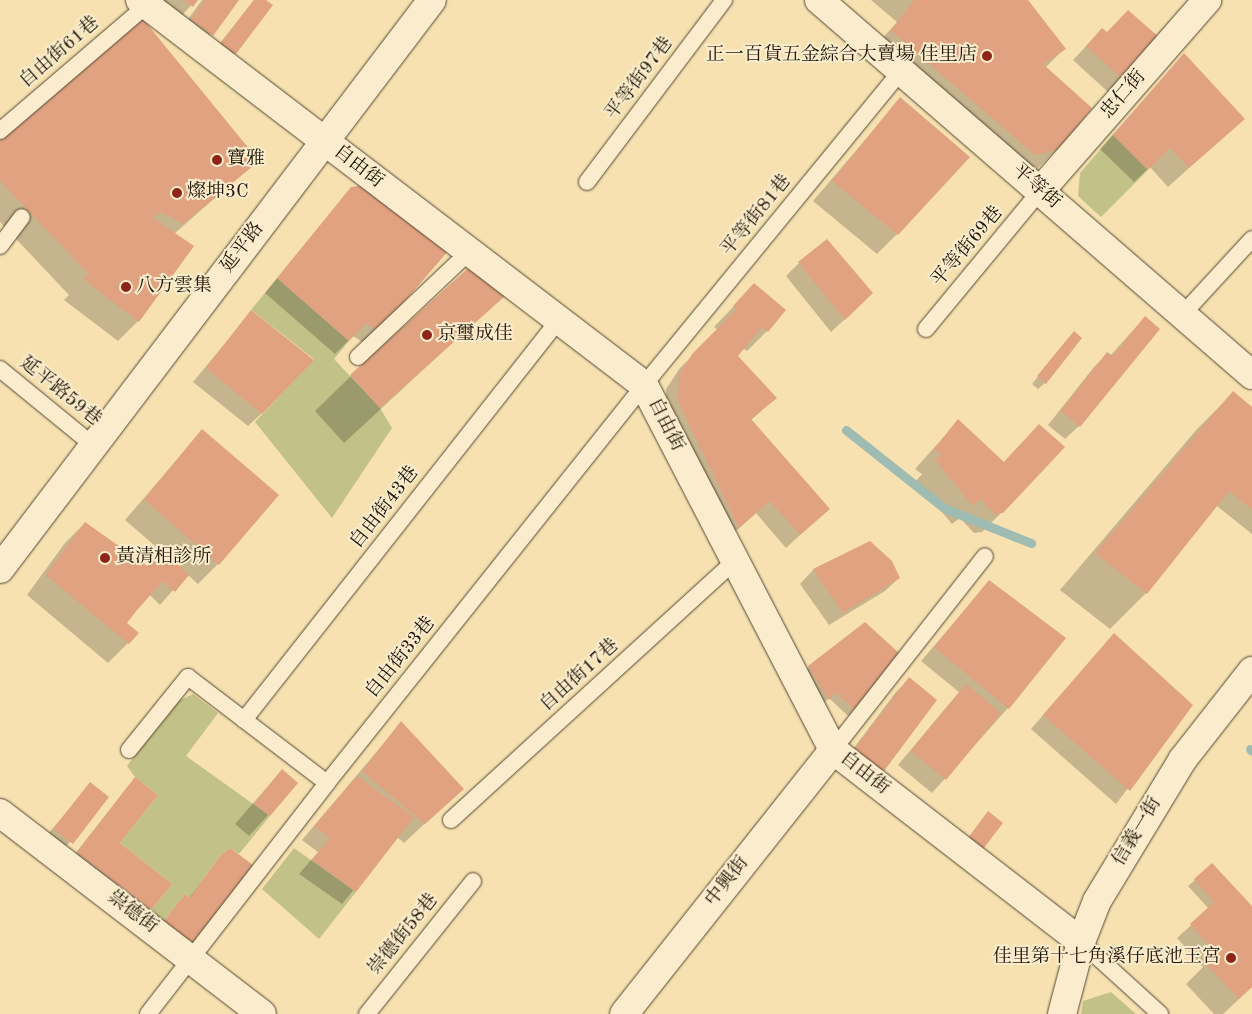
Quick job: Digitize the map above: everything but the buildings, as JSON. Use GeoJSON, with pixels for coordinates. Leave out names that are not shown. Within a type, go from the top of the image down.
{"type":"FeatureCollection","features":[{"type":"Feature","properties":{"kind":"street","name":"延平路"},"geometry":{"type":"LineString","coordinates":[[0,569],[432,0]]}},
{"type":"Feature","properties":{"kind":"street","name":"平等街"},"geometry":{"type":"LineString","coordinates":[[819,0],[1252,375]]}},
{"type":"Feature","properties":{"kind":"street","name":"忠仁街"},"geometry":{"type":"LineString","coordinates":[[1040,191],[1207,0]]}},
{"type":"Feature","properties":{"kind":"street","name":"自由街"},"geometry":{"type":"LineString","coordinates":[[143,3],[644,385],[833,750],[1081,942]]}},
{"type":"Feature","properties":{"kind":"street","name":"信義一街"},"geometry":{"type":"LineString","coordinates":[[1062,1014],[1081,942],[1098,901],[1178,767],[1252,671]]}},
{"type":"Feature","properties":{"kind":"street","name":"中興街"},"geometry":{"type":"LineString","coordinates":[[624,1014],[833,750]]}},
{"type":"Feature","properties":{"kind":"street","name":"祟德街"},"geometry":{"type":"LineString","coordinates":[[0,813],[192,958],[262,1014]]}},
{"type":"Feature","properties":{"kind":"lane","name":"平等街97巷"},"geometry":{"type":"LineString","coordinates":[[588,182],[724,0]]}},
{"type":"Feature","properties":{"kind":"lane","name":"自由街61巷"},"geometry":{"type":"LineString","coordinates":[[0,131],[143,3]]}},
{"type":"Feature","properties":{"kind":"lane","name":"平等街81巷"},"geometry":{"type":"LineString","coordinates":[[644,385],[901,72]]}},
{"type":"Feature","properties":{"kind":"lane","name":"平等街69巷"},"geometry":{"type":"LineString","coordinates":[[926,328],[1040,191]]}},
{"type":"Feature","properties":{"kind":"lane"},"geometry":{"type":"LineString","coordinates":[[0,246],[22,217]]}},
{"type":"Feature","properties":{"kind":"lane"},"geometry":{"type":"LineString","coordinates":[[1182,315],[1252,239]]}},
{"type":"Feature","properties":{"kind":"lane"},"geometry":{"type":"LineString","coordinates":[[358,357],[470,252]]}},
{"type":"Feature","properties":{"kind":"lane","name":"自由街43巷"},"geometry":{"type":"LineString","coordinates":[[244,720],[558,321]]}},
{"type":"Feature","properties":{"kind":"lane","name":"延平路59巷"},"geometry":{"type":"LineString","coordinates":[[0,369],[94,446]]}},
{"type":"Feature","properties":{"kind":"lane","name":"自由街33巷"},"geometry":{"type":"LineString","coordinates":[[148,1014],[327,783],[644,385]]}},
{"type":"Feature","properties":{"kind":"lane"},"geometry":{"type":"LineString","coordinates":[[833,750],[985,556]]}},
{"type":"Feature","properties":{"kind":"lane","name":"自由街17巷"},"geometry":{"type":"LineString","coordinates":[[451,820],[735,560]]}},
{"type":"Feature","properties":{"kind":"lane"},"geometry":{"type":"LineString","coordinates":[[129,750],[188,677],[327,783]]}},
{"type":"Feature","properties":{"kind":"lane","name":"崇德街58巷"},"geometry":{"type":"LineString","coordinates":[[367,1014],[473,881]]}},
{"type":"Feature","properties":{"kind":"lane"},"geometry":{"type":"LineString","coordinates":[[1081,942],[1160,1014]]}},
{"type":"Feature","properties":{"kind":"shaded area"},"geometry":{"type":"Polygon","coordinates":[[[1113,135],[1148,170],[1101,217],[1078,196],[1080,173],[1113,135]]]}},
{"type":"Feature","properties":{"kind":"shaded area"},"geometry":{"type":"Polygon","coordinates":[[[277,278],[349,341],[334,359],[380,408],[392,428],[332,518],[255,422],[314,359],[251,310],[277,278]]]}},
{"type":"Feature","properties":{"kind":"shaded area"},"geometry":{"type":"Polygon","coordinates":[[[193,694],[218,713],[186,756],[270,816],[239,854],[230,848],[220,856],[190,898],[185,894],[163,922],[151,910],[172,884],[120,843],[158,795],[135,777],[127,766],[172,704],[193,694]]]}},
{"type":"Feature","properties":{"kind":"shaded area"},"geometry":{"type":"Polygon","coordinates":[[[294,848],[356,892],[319,939],[262,889],[294,848]]]}},
{"type":"Feature","properties":{"kind":"shaded area"},"geometry":{"type":"Polygon","coordinates":[[[1111,992],[1136,1014],[1081,1014],[1083,1001],[1111,992]]]}},
{"type":"Feature","properties":{"kind":"waterway"},"geometry":{"type":"LineString","coordinates":[[846,430],[944,508],[1031,543]]}},
{"type":"Feature","properties":{"kind":"place","name":"正一百貨五金綜合大賣場 佳里店"},"geometry":{"type":"Point","coordinates":[987,56]}},
{"type":"Feature","properties":{"kind":"place","name":"寶雅"},"geometry":{"type":"Point","coordinates":[217,160]}},
{"type":"Feature","properties":{"kind":"place","name":"燦坤3C"},"geometry":{"type":"Point","coordinates":[177,193]}},
{"type":"Feature","properties":{"kind":"place","name":"八方雲集"},"geometry":{"type":"Point","coordinates":[126,287]}},
{"type":"Feature","properties":{"kind":"place","name":"京璽成佳"},"geometry":{"type":"Point","coordinates":[427,335]}},
{"type":"Feature","properties":{"kind":"place","name":"黃清相診所"},"geometry":{"type":"Point","coordinates":[105,558]}},
{"type":"Feature","properties":{"kind":"place","name":"佳里第十七角溪仔底池王宮"},"geometry":{"type":"Point","coordinates":[1231,958]}}]}
